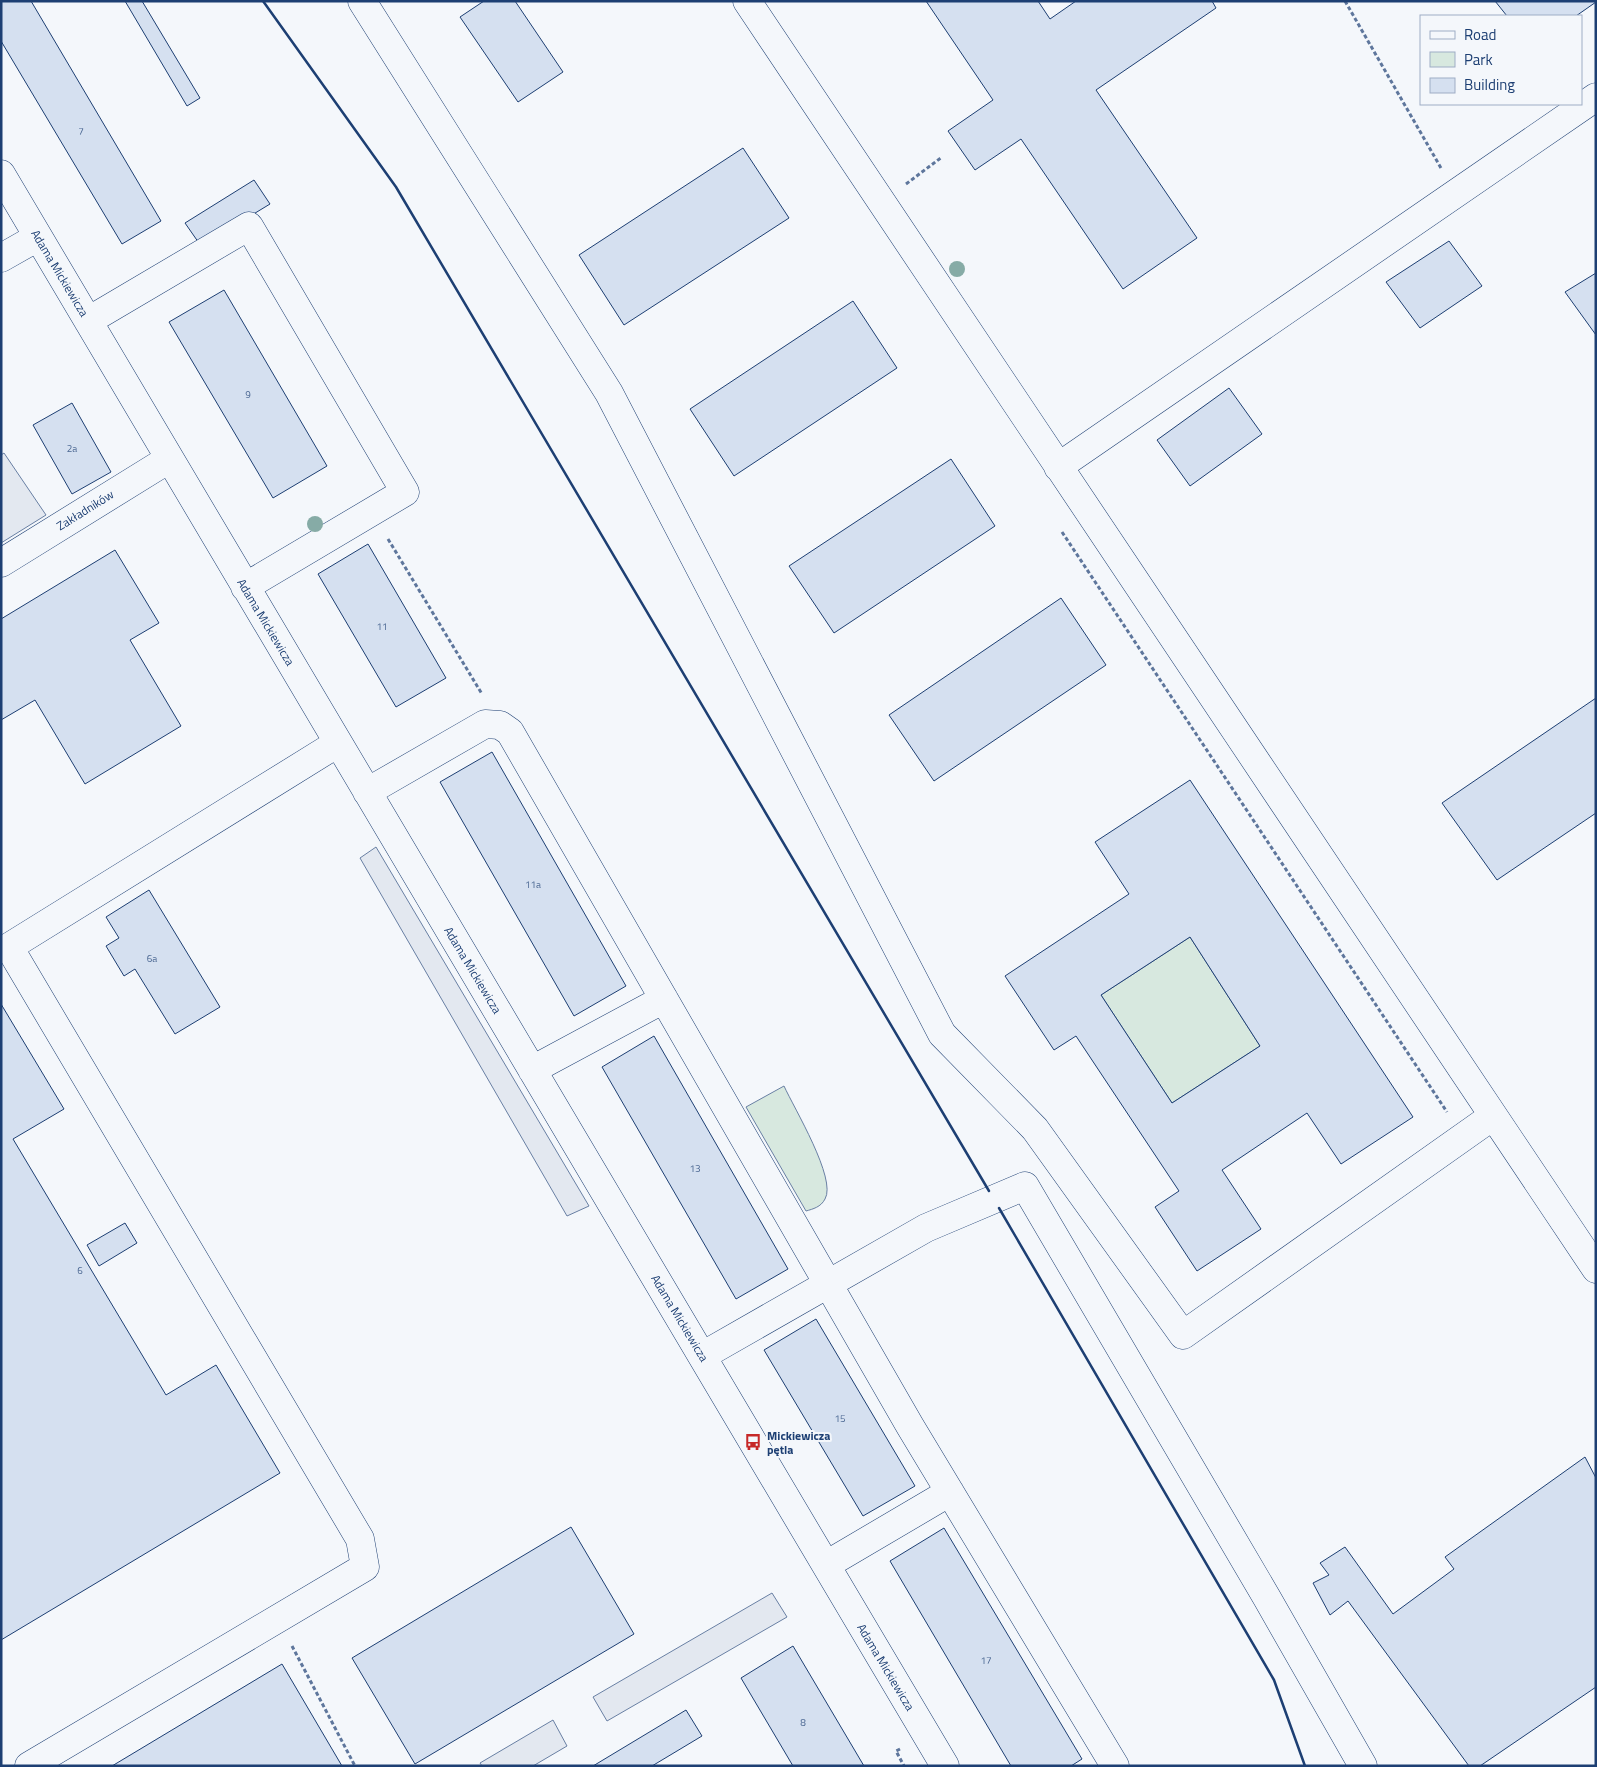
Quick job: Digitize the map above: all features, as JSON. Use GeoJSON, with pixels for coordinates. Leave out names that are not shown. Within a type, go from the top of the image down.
{"type":"FeatureCollection","features":[{"type":"Feature","properties":{"kind":"street"},"geometry":{"type":"LineString","coordinates":[[362,1],[609,393],[942,1034],[1035,1129],[1183,1334],[1493,1116]]}},
{"type":"Feature","properties":{"kind":"street"},"geometry":{"type":"LineString","coordinates":[[747,1],[1596,1269]]}},
{"type":"Feature","properties":{"kind":"street"},"geometry":{"type":"LineString","coordinates":[[1058,466],[1596,97]]}},
{"type":"Feature","properties":{"kind":"street","name":"Adama Mickiewicza"},"geometry":{"type":"LineString","coordinates":[[1,174],[945,1766]]}},
{"type":"Feature","properties":{"kind":"street"},"geometry":{"type":"LineString","coordinates":[[88,321],[249,226],[406,492],[245,587]]}},
{"type":"Feature","properties":{"kind":"street"},"geometry":{"type":"LineString","coordinates":[[1,258],[38,237]]}},
{"type":"Feature","properties":{"kind":"street","name":"Zakładników"},"geometry":{"type":"LineString","coordinates":[[1,563],[169,459]]}},
{"type":"Feature","properties":{"kind":"street"},"geometry":{"type":"LineString","coordinates":[[367,792],[485,724],[500,725],[510,732],[905,1418],[1113,1765]]}},
{"type":"Feature","properties":{"kind":"street"},"geometry":{"type":"LineString","coordinates":[[29,1766],[365,1567],[360,1539],[9,948],[7,948],[338,743]]}},
{"type":"Feature","properties":{"kind":"street"},"geometry":{"type":"LineString","coordinates":[[532,1070],[664,998]]}},
{"type":"Feature","properties":{"kind":"street"},"geometry":{"type":"LineString","coordinates":[[702,1356],[926,1228],[1025,1186],[1267,1598],[1362,1766]]}},
{"type":"Feature","properties":{"kind":"street"},"geometry":{"type":"LineString","coordinates":[[826,1565],[950,1492]]}},
{"type":"Feature","properties":{"kind":"path"},"geometry":{"type":"LineString","coordinates":[[1345,1],[1456,194]]}},
{"type":"Feature","properties":{"kind":"path"},"geometry":{"type":"LineString","coordinates":[[372,512],[500,725]]}},
{"type":"Feature","properties":{"kind":"path"},"geometry":{"type":"LineString","coordinates":[[278,1618],[355,1766]]}},
{"type":"Feature","properties":{"kind":"green space"},"geometry":{"type":"Polygon","coordinates":[[[1190,937],[1260,1046],[1172,1103],[1101,995],[1190,937]]]}},
{"type":"Feature","properties":{"kind":"green space"},"geometry":{"type":"Polygon","coordinates":[[[784,1086],[813,1143],[825,1176],[827,1189],[825,1199],[819,1206],[806,1211],[746,1107],[784,1086]]]}},
{"type":"Feature","properties":{"kind":"shaded area"},"geometry":{"type":"Polygon","coordinates":[[[4,453],[46,515],[1,543],[1,455],[4,453]]]}},
{"type":"Feature","properties":{"kind":"shaded area"},"geometry":{"type":"Polygon","coordinates":[[[376,847],[589,1206],[567,1216],[360,858],[376,847]]]}},
{"type":"Feature","properties":{"kind":"shaded area"},"geometry":{"type":"Polygon","coordinates":[[[772,1593],[787,1617],[607,1721],[593,1697],[772,1593]]]}},
{"type":"Feature","properties":{"kind":"shaded area"},"geometry":{"type":"Polygon","coordinates":[[[553,1720],[567,1746],[533,1766],[482,1766],[480,1763],[553,1720]]]}},
{"type":"Feature","properties":{"kind":"building"},"geometry":{"type":"Polygon","coordinates":[[[1,1],[31,1],[161,221],[122,244],[1,41],[1,1]]]}},
{"type":"Feature","properties":{"kind":"building"},"geometry":{"type":"Polygon","coordinates":[[[125,1],[142,1],[200,98],[187,106],[125,1]]]}},
{"type":"Feature","properties":{"kind":"building"},"geometry":{"type":"Polygon","coordinates":[[[484,1],[515,1],[563,72],[518,102],[460,17],[484,1]]]}},
{"type":"Feature","properties":{"kind":"building"},"geometry":{"type":"Polygon","coordinates":[[[926,1],[1038,1],[1050,19],[1076,1],[1212,1],[1216,8],[1096,90],[1197,238],[1123,289],[1021,139],[975,170],[948,131],[993,100],[926,1]]]}},
{"type":"Feature","properties":{"kind":"building"},"geometry":{"type":"Polygon","coordinates":[[[1495,1],[1596,1],[1577,15],[1506,15],[1495,1]]]}},
{"type":"Feature","properties":{"kind":"building"},"geometry":{"type":"Polygon","coordinates":[[[743,148],[789,218],[624,325],[579,255],[743,148]]]}},
{"type":"Feature","properties":{"kind":"building"},"geometry":{"type":"Polygon","coordinates":[[[254,180],[270,204],[201,246],[185,223],[254,180]]]}},
{"type":"Feature","properties":{"kind":"building"},"geometry":{"type":"Polygon","coordinates":[[[1449,241],[1482,286],[1420,328],[1386,282],[1449,241]]]}},
{"type":"Feature","properties":{"kind":"building"},"geometry":{"type":"Polygon","coordinates":[[[1596,273],[1596,335],[1565,292],[1596,273]]]}},
{"type":"Feature","properties":{"kind":"building"},"geometry":{"type":"Polygon","coordinates":[[[224,290],[327,466],[273,498],[169,322],[224,290]]]}},
{"type":"Feature","properties":{"kind":"building"},"geometry":{"type":"Polygon","coordinates":[[[853,301],[897,368],[734,476],[690,409],[853,301]]]}},
{"type":"Feature","properties":{"kind":"building"},"geometry":{"type":"Polygon","coordinates":[[[1229,388],[1262,434],[1190,486],[1157,440],[1229,388]]]}},
{"type":"Feature","properties":{"kind":"building"},"geometry":{"type":"Polygon","coordinates":[[[72,403],[111,472],[72,494],[33,425],[72,403]]]}},
{"type":"Feature","properties":{"kind":"building"},"geometry":{"type":"Polygon","coordinates":[[[951,459],[995,526],[834,633],[789,566],[951,459]]]}},
{"type":"Feature","properties":{"kind":"building"},"geometry":{"type":"Polygon","coordinates":[[[368,544],[446,678],[396,707],[318,574],[368,544]]]}},
{"type":"Feature","properties":{"kind":"building"},"geometry":{"type":"Polygon","coordinates":[[[115,550],[159,623],[130,640],[181,726],[85,784],[35,700],[1,720],[1,619],[115,550]]]}},
{"type":"Feature","properties":{"kind":"building"},"geometry":{"type":"Polygon","coordinates":[[[1061,598],[1106,665],[934,781],[889,715],[1061,598]]]}},
{"type":"Feature","properties":{"kind":"building"},"geometry":{"type":"Polygon","coordinates":[[[1596,698],[1596,813],[1497,880],[1442,803],[1596,698]]]}},
{"type":"Feature","properties":{"kind":"building"},"geometry":{"type":"Polygon","coordinates":[[[492,752],[626,986],[574,1016],[440,782],[492,752]]]}},
{"type":"Feature","properties":{"kind":"building"},"geometry":{"type":"Polygon","coordinates":[[[1190,780],[1413,1117],[1341,1164],[1307,1113],[1222,1170],[1261,1229],[1197,1271],[1155,1207],[1179,1191],[1076,1036],[1054,1050],[1005,976],[1129,894],[1095,842],[1190,780]],[[1190,937],[1101,995],[1172,1103],[1260,1046],[1190,937]]]}},
{"type":"Feature","properties":{"kind":"building"},"geometry":{"type":"Polygon","coordinates":[[[149,890],[220,1007],[175,1034],[135,969],[124,976],[106,946],[119,938],[106,917],[149,890]]]}},
{"type":"Feature","properties":{"kind":"building"},"geometry":{"type":"Polygon","coordinates":[[[1,1004],[64,1109],[13,1139],[166,1395],[216,1365],[280,1473],[1,1640],[1,1004]]]}},
{"type":"Feature","properties":{"kind":"building"},"geometry":{"type":"Polygon","coordinates":[[[654,1036],[788,1269],[736,1299],[602,1067],[654,1036]]]}},
{"type":"Feature","properties":{"kind":"building"},"geometry":{"type":"Polygon","coordinates":[[[125,1223],[137,1243],[99,1266],[87,1245],[125,1223]]]}},
{"type":"Feature","properties":{"kind":"building"},"geometry":{"type":"Polygon","coordinates":[[[816,1319],[915,1486],[863,1516],[764,1350],[816,1319]]]}},
{"type":"Feature","properties":{"kind":"building"},"geometry":{"type":"Polygon","coordinates":[[[1585,1457],[1596,1478],[1596,1687],[1480,1766],[1469,1766],[1348,1601],[1330,1615],[1313,1583],[1329,1575],[1320,1563],[1345,1547],[1393,1614],[1454,1569],[1445,1557],[1585,1457]]]}},
{"type":"Feature","properties":{"kind":"building"},"geometry":{"type":"Polygon","coordinates":[[[571,1527],[634,1634],[415,1764],[352,1658],[571,1527]]]}},
{"type":"Feature","properties":{"kind":"building"},"geometry":{"type":"Polygon","coordinates":[[[944,1528],[1082,1759],[1071,1766],[1011,1766],[890,1561],[944,1528]]]}},
{"type":"Feature","properties":{"kind":"building"},"geometry":{"type":"Polygon","coordinates":[[[793,1646],[864,1766],[793,1766],[741,1678],[793,1646]]]}},
{"type":"Feature","properties":{"kind":"building"},"geometry":{"type":"Polygon","coordinates":[[[282,1664],[342,1766],[112,1766],[282,1664]]]}},
{"type":"Feature","properties":{"kind":"building"},"geometry":{"type":"Polygon","coordinates":[[[686,1710],[702,1736],[652,1766],[593,1766],[686,1710]]]}},
{"type":"Feature","properties":{"kind":"wall"},"geometry":{"type":"LineString","coordinates":[[263,1],[396,187],[989,1191]]}},
{"type":"Feature","properties":{"kind":"wall"},"geometry":{"type":"LineString","coordinates":[[999,1208],[1274,1680],[1305,1766]]}},
{"type":"Feature","properties":{"kind":"place","name":"Mickiewicza pętla"},"geometry":{"type":"Point","coordinates":[753,1442]}}]}
